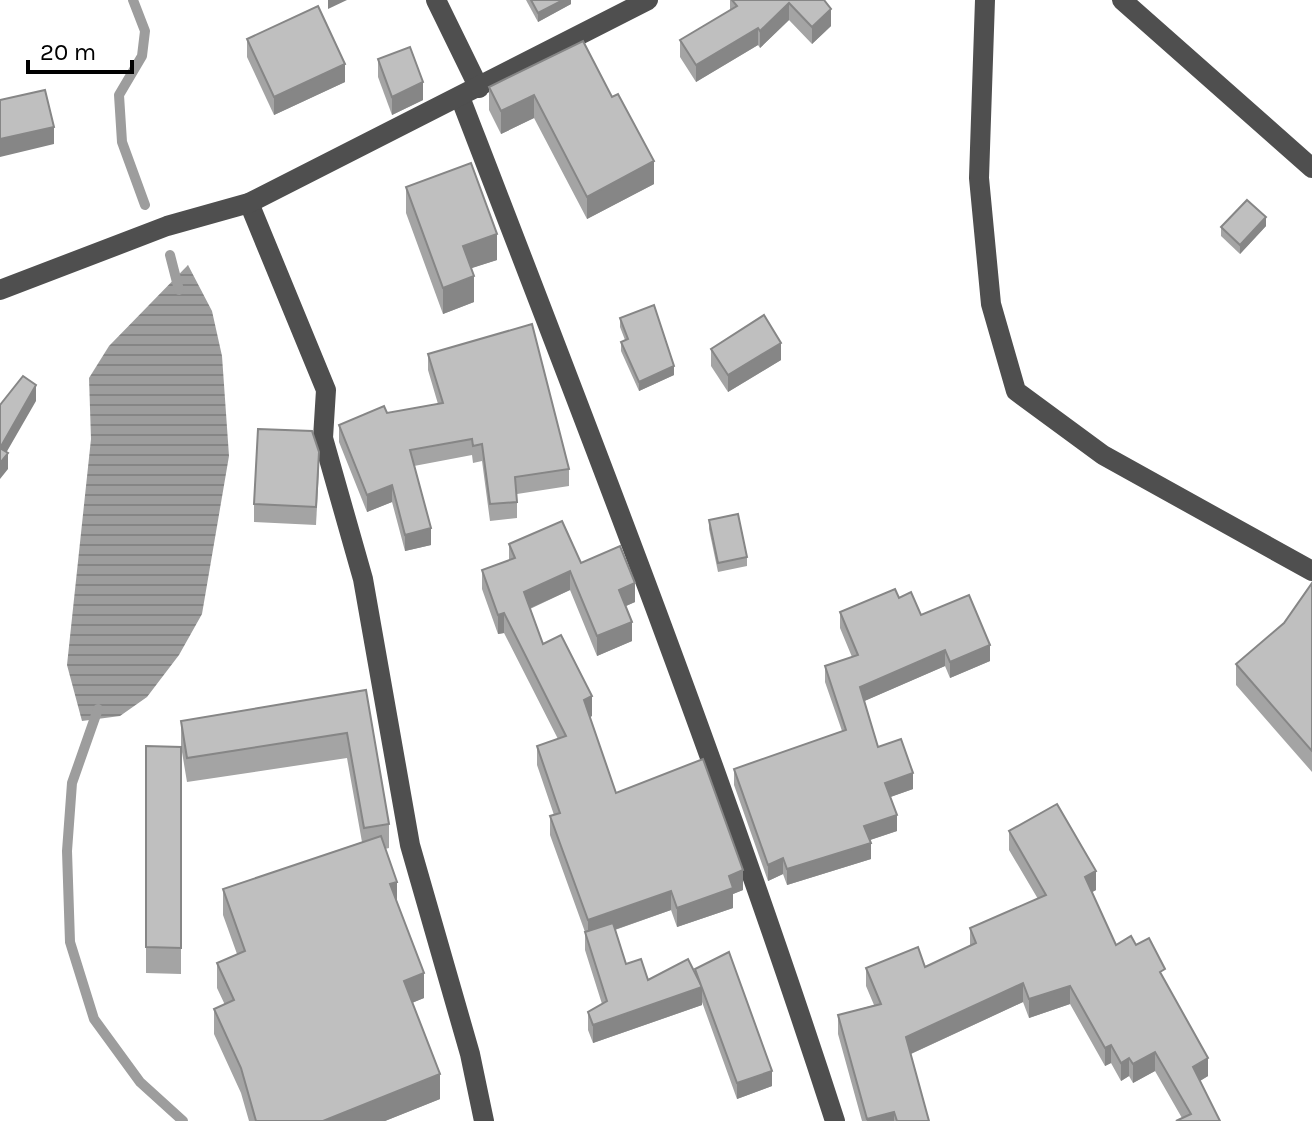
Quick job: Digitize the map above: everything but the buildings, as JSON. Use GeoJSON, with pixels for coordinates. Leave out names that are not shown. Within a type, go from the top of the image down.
{"type":"FeatureCollection","features":[{"type":"Feature","properties":{"kind":"street"},"geometry":{"type":"LineString","coordinates":[[436,0],[784,963],[835,1121]]}},
{"type":"Feature","properties":{"kind":"street"},"geometry":{"type":"LineString","coordinates":[[0,290],[167,226],[249,203],[648,0]]}},
{"type":"Feature","properties":{"kind":"street"},"geometry":{"type":"LineString","coordinates":[[985,0],[979,178],[991,304],[1016,391],[1103,455],[1312,571]]}},
{"type":"Feature","properties":{"kind":"street"},"geometry":{"type":"LineString","coordinates":[[1122,0],[1312,168]]}},
{"type":"Feature","properties":{"kind":"street"},"geometry":{"type":"LineString","coordinates":[[249,203],[326,390],[323,438],[363,579],[410,845],[470,1054],[484,1121]]}},
{"type":"Feature","properties":{"kind":"shaded area"},"geometry":{"type":"Polygon","coordinates":[[[188,265],[212,311],[222,356],[229,456],[202,614],[179,655],[147,697],[120,716],[82,721],[67,665],[91,439],[89,378],[109,346],[188,265]]]}},
{"type":"Feature","properties":{"kind":"waterway"},"geometry":{"type":"LineString","coordinates":[[133,0],[145,31],[142,56],[119,95],[122,142],[145,205]]}},
{"type":"Feature","properties":{"kind":"waterway"},"geometry":{"type":"LineString","coordinates":[[170,255],[179,290]]}},
{"type":"Feature","properties":{"kind":"waterway"},"geometry":{"type":"LineString","coordinates":[[98,709],[72,783],[67,851],[70,942],[94,1019],[140,1082],[183,1121]]}}]}
